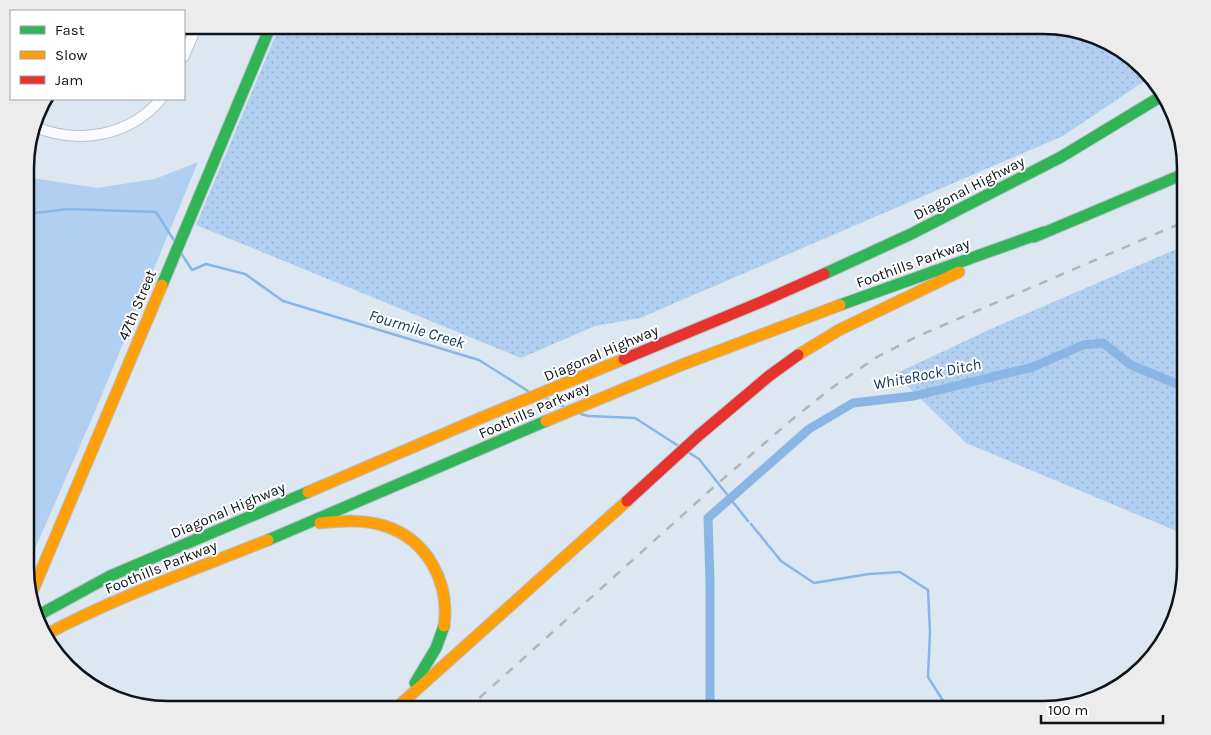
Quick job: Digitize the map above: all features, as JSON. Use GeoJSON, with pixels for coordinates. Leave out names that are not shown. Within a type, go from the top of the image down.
{"type":"FeatureCollection","features":[{"type":"Feature","properties":{"kind":"main road","name":"47th Street"},"geometry":{"type":"LineString","coordinates":[[35,586],[267,34]]}},
{"type":"Feature","properties":{"kind":"main road","name":"Diagonal Highway"},"geometry":{"type":"LineString","coordinates":[[42,613],[110,576],[761,302],[911,234],[1061,157],[1158,98]]}},
{"type":"Feature","properties":{"kind":"main road"},"geometry":{"type":"LineString","coordinates":[[403,701],[608,519],[698,436],[769,376],[816,343],[848,325],[1044,232],[1177,177]]}},
{"type":"Feature","properties":{"kind":"main road","name":"Foothills Parkway"},"geometry":{"type":"LineString","coordinates":[[51,632],[105,606],[302,526],[542,424],[603,396],[873,292],[1044,232]]}},
{"type":"Feature","properties":{"kind":"main road"},"geometry":{"type":"LineString","coordinates":[[302,526],[350,521],[384,526],[399,532],[414,542],[435,567],[442,582],[445,598],[444,626],[436,648],[403,701]]}},
{"type":"Feature","properties":{"kind":"street"},"geometry":{"type":"LineString","coordinates":[[185,54],[194,34]]}},
{"type":"Feature","properties":{"kind":"street"},"geometry":{"type":"LineString","coordinates":[[40,128],[61,135],[94,136],[125,127],[141,118],[160,100]]}},
{"type":"Feature","properties":{"kind":"shaded area"},"geometry":{"type":"Polygon","coordinates":[[[276,34],[1044,34],[1078,38],[1095,44],[1125,61],[1145,81],[1063,136],[640,318],[595,326],[521,358],[196,225],[276,34]]]}},
{"type":"Feature","properties":{"kind":"shaded area"},"geometry":{"type":"Polygon","coordinates":[[[198,162],[93,416],[34,551],[34,178],[97,188],[155,179],[198,162]]]}},
{"type":"Feature","properties":{"kind":"shaded area"},"geometry":{"type":"Polygon","coordinates":[[[1177,249],[1177,531],[966,443],[895,374],[995,327],[1177,249]]]}},
{"type":"Feature","properties":{"kind":"waterway","name":"Fourmile Creek"},"geometry":{"type":"LineString","coordinates":[[34,213],[69,209],[156,212],[175,242]]}},
{"type":"Feature","properties":{"kind":"waterway","name":"Fourmile Creek"},"geometry":{"type":"LineString","coordinates":[[181,253],[192,270],[206,264],[245,274],[283,301],[479,360],[528,391]]}},
{"type":"Feature","properties":{"kind":"waterway","name":"WhiteRock Ditch"},"geometry":{"type":"LineString","coordinates":[[710,701],[708,518],[809,429],[853,403],[914,396],[1033,367],[1083,345],[1103,343],[1131,365],[1177,384]]}},
{"type":"Feature","properties":{"kind":"waterway","name":"Fourmile Creek"},"geometry":{"type":"LineString","coordinates":[[547,399],[563,406]]}},
{"type":"Feature","properties":{"kind":"waterway","name":"Fourmile Creek"},"geometry":{"type":"LineString","coordinates":[[581,414],[635,418],[677,445]]}},
{"type":"Feature","properties":{"kind":"waterway","name":"Fourmile Creek"},"geometry":{"type":"LineString","coordinates":[[688,452],[699,459],[748,521]]}},
{"type":"Feature","properties":{"kind":"waterway","name":"Fourmile Creek"},"geometry":{"type":"LineString","coordinates":[[751,524],[781,561],[814,583],[869,574],[900,572],[928,590],[930,632],[928,677],[943,701]]}},
{"type":"Feature","properties":{"kind":"railway"},"geometry":{"type":"LineString","coordinates":[[476,701],[716,485],[795,417],[833,387],[877,357],[916,337],[1177,225]]}},
{"type":"Feature","properties":{"kind":"traffic: fast"},"geometry":{"type":"LineString","coordinates":[[162,285],[267,34]]}},
{"type":"Feature","properties":{"kind":"traffic: fast"},"geometry":{"type":"LineString","coordinates":[[824,274],[911,234],[1061,157],[1158,98]]}},
{"type":"Feature","properties":{"kind":"traffic: fast"},"geometry":{"type":"LineString","coordinates":[[1034,237],[1177,177]]}},
{"type":"Feature","properties":{"kind":"traffic: fast"},"geometry":{"type":"LineString","coordinates":[[840,305],[1044,232]]}},
{"type":"Feature","properties":{"kind":"traffic: fast"},"geometry":{"type":"LineString","coordinates":[[268,540],[546,421]]}},
{"type":"Feature","properties":{"kind":"traffic: fast"},"geometry":{"type":"LineString","coordinates":[[42,613],[110,576],[308,492]]}},
{"type":"Feature","properties":{"kind":"traffic: fast"},"geometry":{"type":"LineString","coordinates":[[415,683],[436,648],[444,626]]}},
{"type":"Feature","properties":{"kind":"traffic: slow"},"geometry":{"type":"LineString","coordinates":[[798,355],[839,330],[959,272]]}},
{"type":"Feature","properties":{"kind":"traffic: slow"},"geometry":{"type":"LineString","coordinates":[[35,585],[162,285]]}},
{"type":"Feature","properties":{"kind":"traffic: slow"},"geometry":{"type":"LineString","coordinates":[[546,421],[684,364],[840,305]]}},
{"type":"Feature","properties":{"kind":"traffic: slow"},"geometry":{"type":"LineString","coordinates":[[308,492],[624,359]]}},
{"type":"Feature","properties":{"kind":"traffic: slow"},"geometry":{"type":"LineString","coordinates":[[404,701],[627,501]]}},
{"type":"Feature","properties":{"kind":"traffic: slow"},"geometry":{"type":"LineString","coordinates":[[320,523],[369,522],[385,526],[413,541],[433,565],[439,579],[445,610],[444,626]]}},
{"type":"Feature","properties":{"kind":"traffic: slow"},"geometry":{"type":"LineString","coordinates":[[51,632],[127,596],[268,540]]}},
{"type":"Feature","properties":{"kind":"traffic: jam"},"geometry":{"type":"LineString","coordinates":[[624,359],[824,274]]}},
{"type":"Feature","properties":{"kind":"traffic: jam"},"geometry":{"type":"LineString","coordinates":[[627,501],[698,436],[769,376],[798,355]]}}]}
